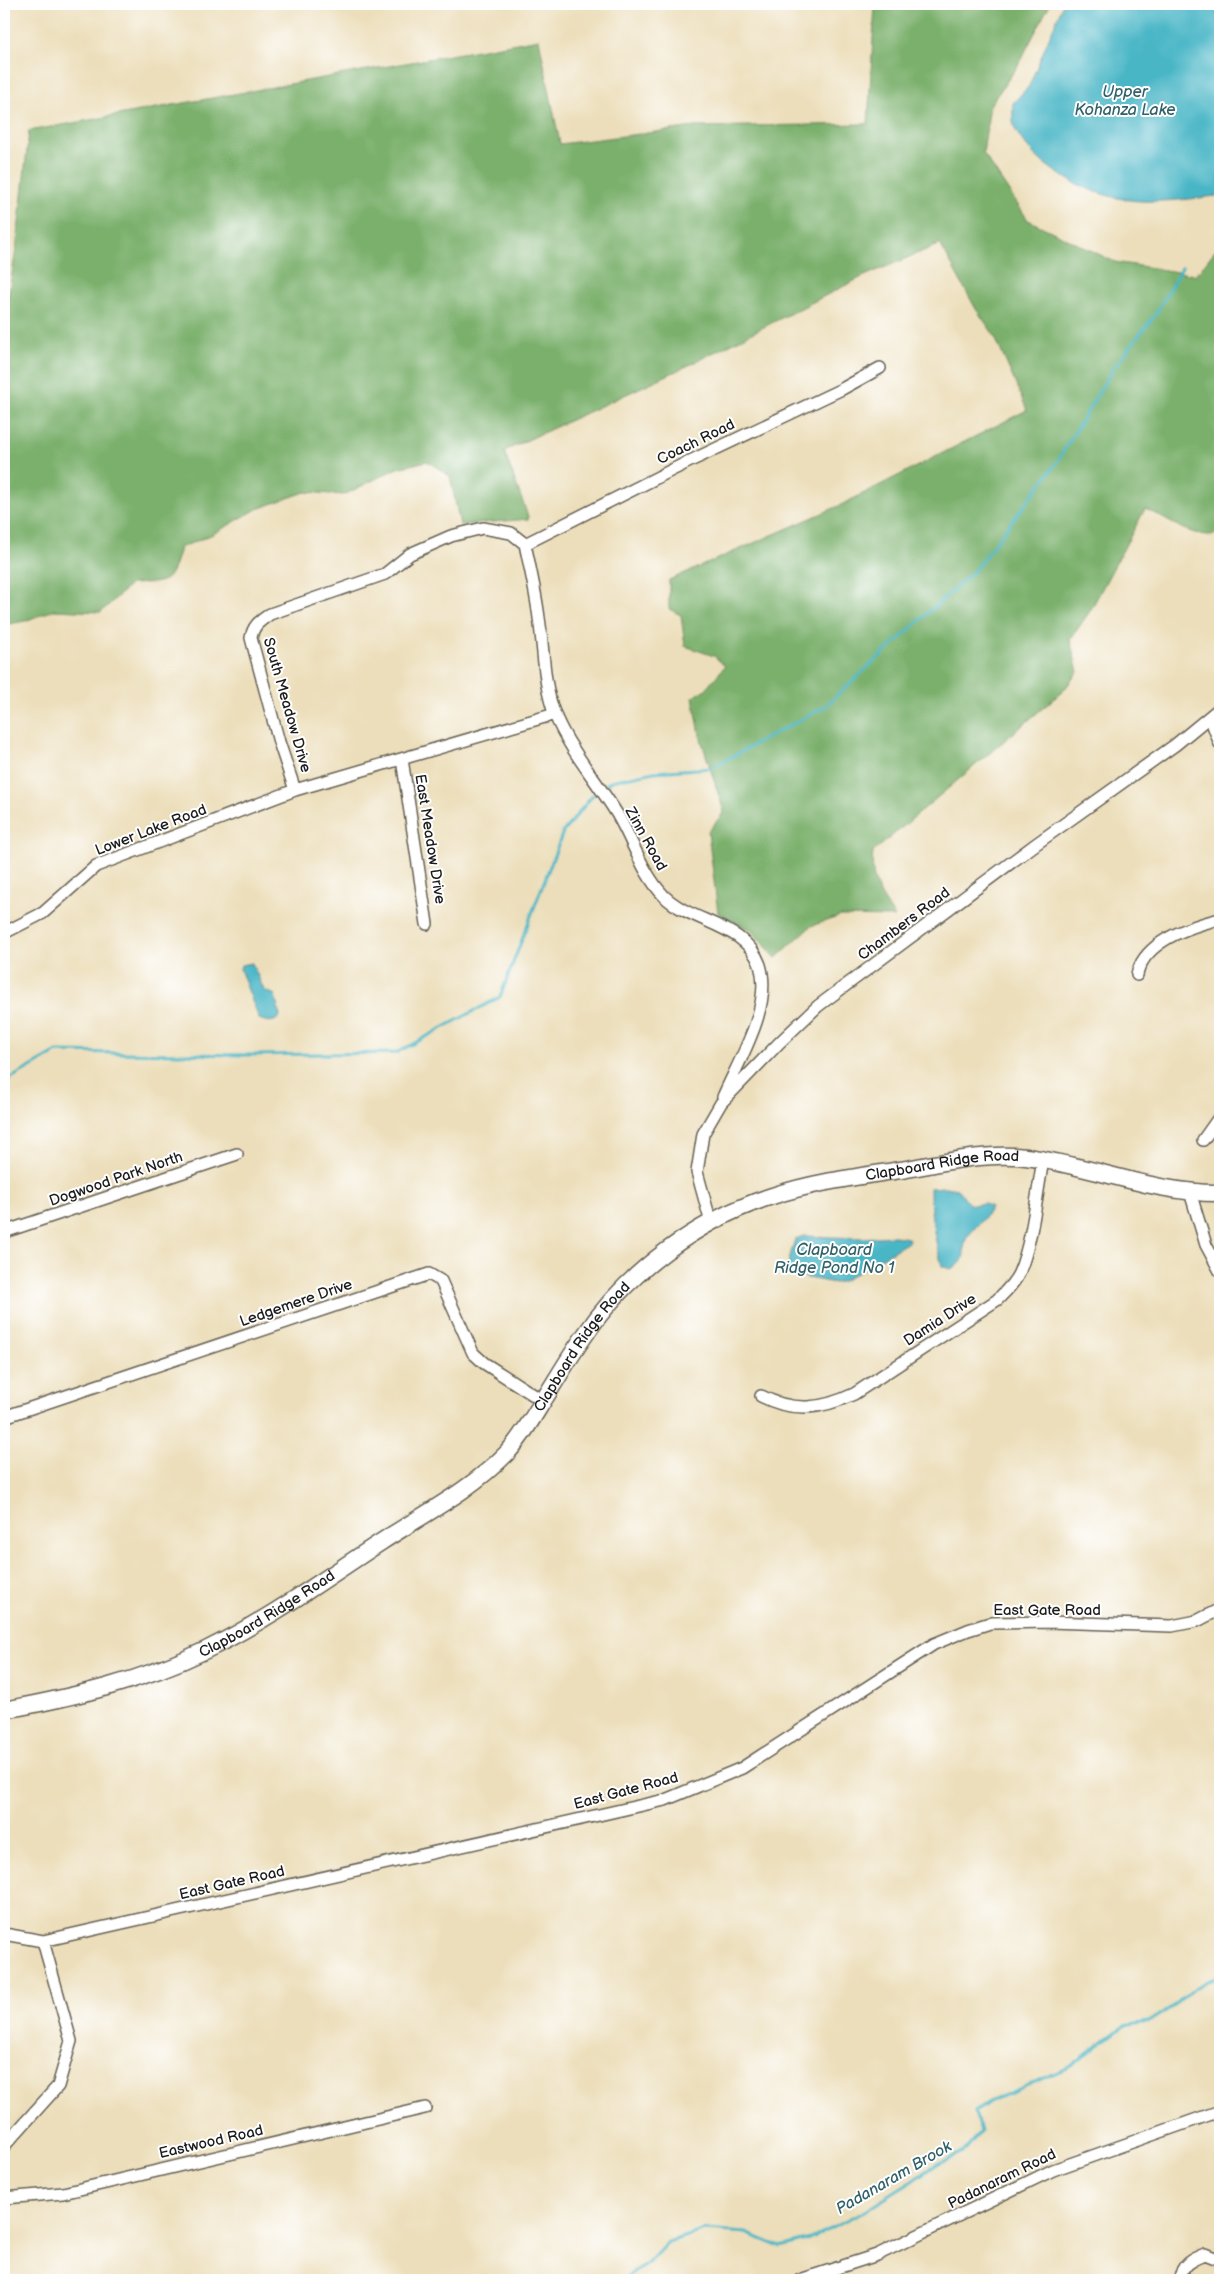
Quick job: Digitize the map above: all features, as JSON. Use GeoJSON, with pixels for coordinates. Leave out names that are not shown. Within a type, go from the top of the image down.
{"type":"FeatureCollection","features":[{"type":"Feature","properties":{"kind":"main road","name":"Clapboard Ridge Road"},"geometry":{"type":"LineString","coordinates":[[4,1710],[60,1700],[124,1683],[206,1650],[254,1624],[483,1475],[522,1436],[586,1334],[606,1307],[630,1282],[659,1258],[711,1223],[767,1198],[838,1180],[970,1158],[1001,1156],[1044,1160],[1190,1192],[1220,1193]]}},
{"type":"Feature","properties":{"kind":"street","name":"Coach Road"},"geometry":{"type":"LineString","coordinates":[[525,544],[686,463],[842,389],[880,368]]}},
{"type":"Feature","properties":{"kind":"street","name":"South Meadow Drive"},"geometry":{"type":"LineString","coordinates":[[525,544],[511,533],[483,528],[451,536],[410,554],[385,574],[270,614],[258,622],[252,629],[251,638],[279,742],[296,790],[555,714]]}},
{"type":"Feature","properties":{"kind":"street","name":"Zinn Road"},"geometry":{"type":"LineString","coordinates":[[525,544],[539,616],[546,677],[555,714],[589,775],[616,814],[652,882],[665,897],[681,908],[746,943],[759,964],[762,999],[757,1020],[720,1103]]}},
{"type":"Feature","properties":{"kind":"street","name":"Chambers Road"},"geometry":{"type":"LineString","coordinates":[[711,1223],[697,1172],[703,1134],[720,1103],[818,1006],[1220,708]]}},
{"type":"Feature","properties":{"kind":"street"},"geometry":{"type":"LineString","coordinates":[[1210,717],[1220,744]]}},
{"type":"Feature","properties":{"kind":"street","name":"East Meadow Drive"},"geometry":{"type":"LineString","coordinates":[[402,759],[427,924]]}},
{"type":"Feature","properties":{"kind":"street","name":"Lower Lake Road"},"geometry":{"type":"LineString","coordinates":[[4,933],[43,913],[96,866],[296,790]]}},
{"type":"Feature","properties":{"kind":"street"},"geometry":{"type":"LineString","coordinates":[[1137,975],[1139,966],[1145,958],[1166,940],[1180,931],[1220,919]]}},
{"type":"Feature","properties":{"kind":"street"},"geometry":{"type":"LineString","coordinates":[[1203,1140],[1220,1116]]}},
{"type":"Feature","properties":{"kind":"street","name":"Dogwood Park North"},"geometry":{"type":"LineString","coordinates":[[4,1232],[237,1154]]}},
{"type":"Feature","properties":{"kind":"street","name":"Damia Drive"},"geometry":{"type":"LineString","coordinates":[[761,1396],[777,1404],[810,1407],[832,1404],[854,1394],[997,1300],[1010,1287],[1018,1275],[1025,1256],[1044,1160]]}},
{"type":"Feature","properties":{"kind":"street"},"geometry":{"type":"LineString","coordinates":[[1190,1192],[1206,1245],[1220,1271]]}},
{"type":"Feature","properties":{"kind":"street","name":"Ledgemere Drive"},"geometry":{"type":"LineString","coordinates":[[4,1417],[429,1274],[441,1281],[473,1353],[484,1363],[543,1401]]}},
{"type":"Feature","properties":{"kind":"street","name":"East Gate Road"},"geometry":{"type":"LineString","coordinates":[[4,1934],[43,1941],[665,1800],[742,1768],[934,1644],[990,1623],[1048,1622],[1172,1626],[1197,1621],[1220,1609]]}},
{"type":"Feature","properties":{"kind":"street"},"geometry":{"type":"LineString","coordinates":[[4,2146],[58,2086],[71,2041],[43,1941]]}},
{"type":"Feature","properties":{"kind":"street","name":"Eastwood Road"},"geometry":{"type":"LineString","coordinates":[[4,2198],[63,2193],[425,2108]]}},
{"type":"Feature","properties":{"kind":"street","name":"Padanaram Road"},"geometry":{"type":"LineString","coordinates":[[800,2280],[878,2255],[1053,2170],[1220,2111]]}},
{"type":"Feature","properties":{"kind":"street"},"geometry":{"type":"LineString","coordinates":[[1180,2280],[1181,2273],[1190,2260],[1205,2254],[1220,2260]]}},
{"type":"Feature","properties":{"kind":"green space"},"geometry":{"type":"Polygon","coordinates":[[[875,4],[1050,4],[1017,67],[990,105],[983,153],[1028,220],[1115,262],[1196,275],[1220,244],[1220,533],[1211,535],[1191,532],[1145,509],[1090,611],[1070,640],[1078,672],[1063,691],[873,852],[874,879],[880,893],[895,917],[841,916],[811,926],[776,958],[752,931],[718,913],[708,832],[724,812],[701,739],[693,697],[705,690],[725,666],[714,656],[685,646],[681,615],[669,609],[669,580],[841,505],[1027,410],[994,335],[976,309],[940,244],[862,277],[689,365],[504,451],[529,519],[460,525],[450,476],[427,461],[397,468],[344,495],[305,492],[257,509],[213,534],[180,548],[173,569],[166,579],[154,583],[131,584],[101,612],[54,610],[25,621],[4,625],[4,322],[16,250],[29,131],[539,39],[560,144],[695,127],[868,124],[875,4]]]}},
{"type":"Feature","properties":{"kind":"water","name":"Upper Kohanza Lake"},"geometry":{"type":"Polygon","coordinates":[[[1063,4],[1220,4],[1220,194],[1168,201],[1140,201],[1104,195],[1068,180],[1037,157],[1025,144],[1014,126],[1013,103],[1029,86],[1063,4]]]}},
{"type":"Feature","properties":{"kind":"water"},"geometry":{"type":"Polygon","coordinates":[[[252,963],[264,990],[275,995],[280,1016],[276,1020],[267,1021],[259,1019],[240,969],[241,965],[252,963]]]}},
{"type":"Feature","properties":{"kind":"water"},"geometry":{"type":"Polygon","coordinates":[[[945,1187],[957,1189],[970,1204],[984,1203],[991,1207],[968,1236],[964,1245],[961,1263],[950,1269],[942,1266],[933,1228],[930,1198],[930,1188],[945,1187]]]}},
{"type":"Feature","properties":{"kind":"water","name":"Clapboard Ridge Pond No 1"},"geometry":{"type":"Polygon","coordinates":[[[804,1236],[861,1238],[893,1236],[908,1238],[910,1241],[843,1281],[835,1283],[807,1278],[791,1272],[787,1267],[795,1239],[804,1236]]]}},
{"type":"Feature","properties":{"kind":"waterway"},"geometry":{"type":"LineString","coordinates":[[606,785],[611,781],[654,772],[711,768],[824,707],[973,572],[1055,465],[1114,367],[1155,315],[1182,267]]}},
{"type":"Feature","properties":{"kind":"waterway"},"geometry":{"type":"LineString","coordinates":[[4,1082],[57,1052],[247,1055],[396,1053],[500,997],[563,832],[593,795]]}},
{"type":"Feature","properties":{"kind":"waterway","name":"Padanaram Brook"},"geometry":{"type":"LineString","coordinates":[[620,2280],[645,2266],[668,2242],[705,2230],[746,2233],[780,2247],[810,2239],[860,2214],[937,2164],[963,2152],[980,2132],[975,2112],[989,2102],[1071,2066],[1124,2026],[1148,2022],[1178,2003],[1196,1987],[1220,1975]]}}]}
